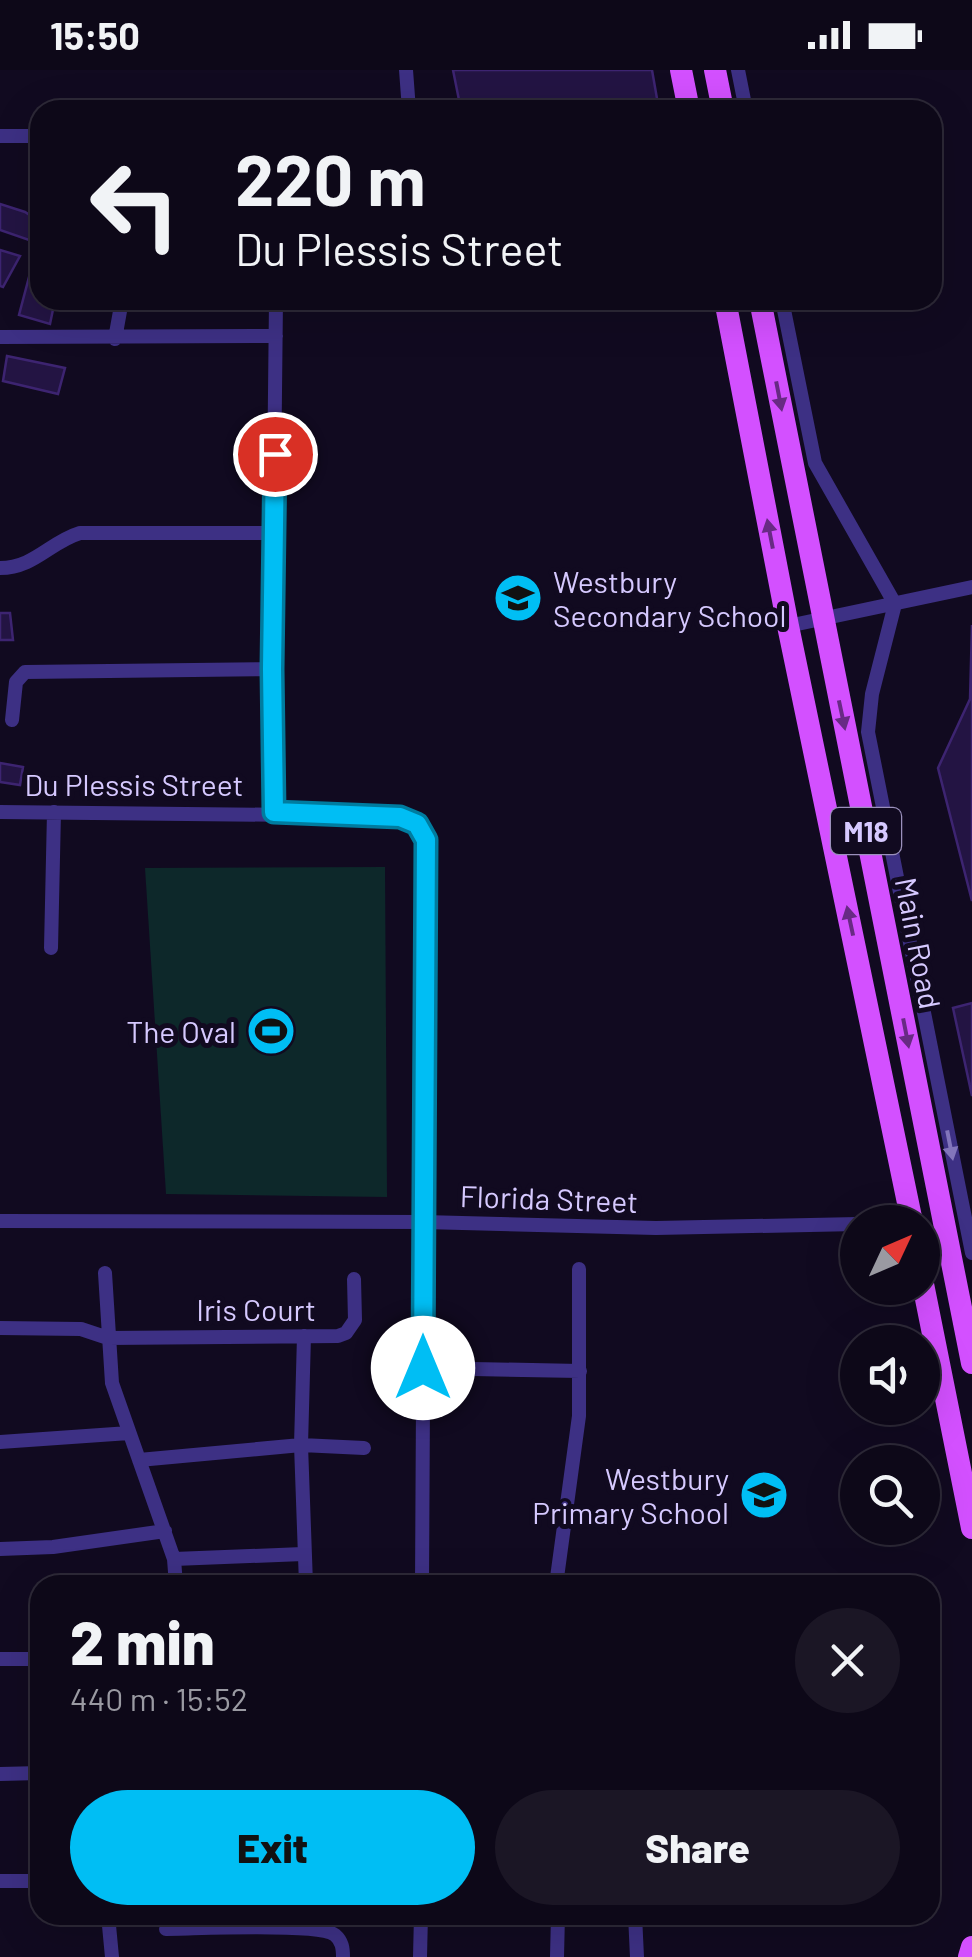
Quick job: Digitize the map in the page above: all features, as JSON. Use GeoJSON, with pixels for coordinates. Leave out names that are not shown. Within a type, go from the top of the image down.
{"type":"FeatureCollection","features":[{"type":"Feature","properties":{"kind":"main road"},"geometry":{"type":"LineString","coordinates":[[681,70],[687,100]]}},
{"type":"Feature","properties":{"kind":"main road"},"geometry":{"type":"LineString","coordinates":[[716,70],[721,100]]}},
{"type":"Feature","properties":{"kind":"main road","name":"Main Road"},"geometry":{"type":"LineString","coordinates":[[727,310],[908,1205]]}},
{"type":"Feature","properties":{"kind":"main road","name":"Main Road"},"geometry":{"type":"LineString","coordinates":[[762,310],[930,1205]]}},
{"type":"Feature","properties":{"kind":"main road","name":"Main Road"},"geometry":{"type":"LineString","coordinates":[[940,1247],[972,1363]]}},
{"type":"Feature","properties":{"kind":"main road"},"geometry":{"type":"LineString","coordinates":[[927,1305],[972,1528]]}},
{"type":"Feature","properties":{"kind":"main road"},"geometry":{"type":"LineString","coordinates":[[969,1957],[972,1947]]}},
{"type":"Feature","properties":{"kind":"street"},"geometry":{"type":"LineString","coordinates":[[406,70],[408,100]]}},
{"type":"Feature","properties":{"kind":"street"},"geometry":{"type":"LineString","coordinates":[[738,70],[744,100]]}},
{"type":"Feature","properties":{"kind":"street"},"geometry":{"type":"LineString","coordinates":[[0,136],[30,136]]}},
{"type":"Feature","properties":{"kind":"street"},"geometry":{"type":"LineString","coordinates":[[114,338],[120,310]]}},
{"type":"Feature","properties":{"kind":"street"},"geometry":{"type":"LineString","coordinates":[[274,812],[276,310]]}},
{"type":"Feature","properties":{"kind":"street"},"geometry":{"type":"LineString","coordinates":[[784,310],[814,463],[896,604]]}},
{"type":"Feature","properties":{"kind":"street"},"geometry":{"type":"LineString","coordinates":[[1,337],[276,336]]}},
{"type":"Feature","properties":{"kind":"street"},"geometry":{"type":"LineString","coordinates":[[0,568],[24,566],[65,538],[80,533],[274,533]]}},
{"type":"Feature","properties":{"kind":"street"},"geometry":{"type":"LineString","coordinates":[[788,626],[972,587]]}},
{"type":"Feature","properties":{"kind":"street","name":"Main Road"},"geometry":{"type":"LineString","coordinates":[[896,604],[872,694],[868,732],[972,1253]]}},
{"type":"Feature","properties":{"kind":"street"},"geometry":{"type":"LineString","coordinates":[[12,720],[16,682],[26,672],[272,669]]}},
{"type":"Feature","properties":{"kind":"street","name":"Du Plessis Street"},"geometry":{"type":"LineString","coordinates":[[0,812],[274,812],[388,816],[417,824],[426,840],[424,1222]]}},
{"type":"Feature","properties":{"kind":"street"},"geometry":{"type":"LineString","coordinates":[[51,948],[54,812]]}},
{"type":"Feature","properties":{"kind":"street","name":"Florida Street"},"geometry":{"type":"LineString","coordinates":[[0,1221],[424,1222],[598,1228],[840,1224]]}},
{"type":"Feature","properties":{"kind":"street"},"geometry":{"type":"LineString","coordinates":[[422,1575],[424,1222]]}},
{"type":"Feature","properties":{"kind":"street"},"geometry":{"type":"LineString","coordinates":[[557,1575],[576,1445],[579,1269]]}},
{"type":"Feature","properties":{"kind":"street"},"geometry":{"type":"LineString","coordinates":[[106,1273],[112,1383],[174,1559],[175,1575]]}},
{"type":"Feature","properties":{"kind":"street","name":"Iris Court"},"geometry":{"type":"LineString","coordinates":[[0,1328],[82,1329],[108,1338],[346,1334],[355,1320],[354,1279]]}},
{"type":"Feature","properties":{"kind":"street"},"geometry":{"type":"LineString","coordinates":[[304,1336],[301,1445],[305,1575]]}},
{"type":"Feature","properties":{"kind":"street"},"geometry":{"type":"LineString","coordinates":[[423,1368],[580,1371]]}},
{"type":"Feature","properties":{"kind":"street"},"geometry":{"type":"LineString","coordinates":[[0,1442],[129,1433]]}},
{"type":"Feature","properties":{"kind":"street"},"geometry":{"type":"LineString","coordinates":[[139,1460],[301,1445],[364,1448]]}},
{"type":"Feature","properties":{"kind":"street"},"geometry":{"type":"LineString","coordinates":[[0,1549],[53,1547],[164,1530]]}},
{"type":"Feature","properties":{"kind":"street"},"geometry":{"type":"LineString","coordinates":[[174,1559],[304,1554]]}},
{"type":"Feature","properties":{"kind":"street"},"geometry":{"type":"LineString","coordinates":[[0,1658],[30,1659]]}},
{"type":"Feature","properties":{"kind":"street"},"geometry":{"type":"LineString","coordinates":[[0,1774],[30,1773]]}},
{"type":"Feature","properties":{"kind":"street"},"geometry":{"type":"LineString","coordinates":[[0,1881],[30,1881]]}},
{"type":"Feature","properties":{"kind":"street"},"geometry":{"type":"LineString","coordinates":[[109,1925],[112,1957]]}},
{"type":"Feature","properties":{"kind":"street"},"geometry":{"type":"LineString","coordinates":[[166,1929],[242,1925]]}},
{"type":"Feature","properties":{"kind":"street"},"geometry":{"type":"LineString","coordinates":[[308,1925],[336,1936],[344,1957]]}},
{"type":"Feature","properties":{"kind":"street"},"geometry":{"type":"LineString","coordinates":[[420,1957],[421,1925]]}},
{"type":"Feature","properties":{"kind":"street"},"geometry":{"type":"LineString","coordinates":[[557,1957],[558,1925]]}},
{"type":"Feature","properties":{"kind":"street"},"geometry":{"type":"LineString","coordinates":[[635,1925],[637,1957]]}},
{"type":"Feature","properties":{"kind":"green space","name":"The Oval"},"geometry":{"type":"Polygon","coordinates":[[[385,867],[387,1197],[166,1194],[145,868],[385,867]]]}},
{"type":"Feature","properties":{"kind":"building"},"geometry":{"type":"Polygon","coordinates":[[[453,70],[652,70],[657,100],[459,100],[453,70]]]}},
{"type":"Feature","properties":{"kind":"building"},"geometry":{"type":"Polygon","coordinates":[[[0,204],[30,215],[30,240],[0,230],[0,204]]]}},
{"type":"Feature","properties":{"kind":"building"},"geometry":{"type":"Polygon","coordinates":[[[0,250],[20,256],[3,287],[0,286],[0,250]]]}},
{"type":"Feature","properties":{"kind":"building"},"geometry":{"type":"Polygon","coordinates":[[[30,273],[30,310],[53,310],[50,324],[19,315],[30,273]]]}},
{"type":"Feature","properties":{"kind":"building"},"geometry":{"type":"Polygon","coordinates":[[[7,356],[65,368],[58,394],[3,381],[7,356]]]}},
{"type":"Feature","properties":{"kind":"building"},"geometry":{"type":"Polygon","coordinates":[[[0,613],[10,613],[13,640],[0,640],[0,613]]]}},
{"type":"Feature","properties":{"kind":"building"},"geometry":{"type":"Polygon","coordinates":[[[972,625],[972,901],[938,768],[970,699],[972,625]]]}},
{"type":"Feature","properties":{"kind":"building"},"geometry":{"type":"Polygon","coordinates":[[[0,763],[23,767],[20,785],[0,782],[0,763]]]}},
{"type":"Feature","properties":{"kind":"building"},"geometry":{"type":"Polygon","coordinates":[[[972,1003],[972,1096],[953,1008],[972,1003]]]}},
{"type":"Feature","properties":{"kind":"place","name":"Westbury Secondary School"},"geometry":{"type":"Point","coordinates":[518,598]}},
{"type":"Feature","properties":{"kind":"place","name":"The Oval"},"geometry":{"type":"Point","coordinates":[271,1031]}},
{"type":"Feature","properties":{"kind":"place","name":"Westbury Primary School"},"geometry":{"type":"Point","coordinates":[764,1495]}},
{"type":"Feature","properties":{"kind":"route"},"geometry":{"type":"LineString","coordinates":[[275,454],[274,812],[400,817],[417,824],[426,840],[423,1368]]}}]}
